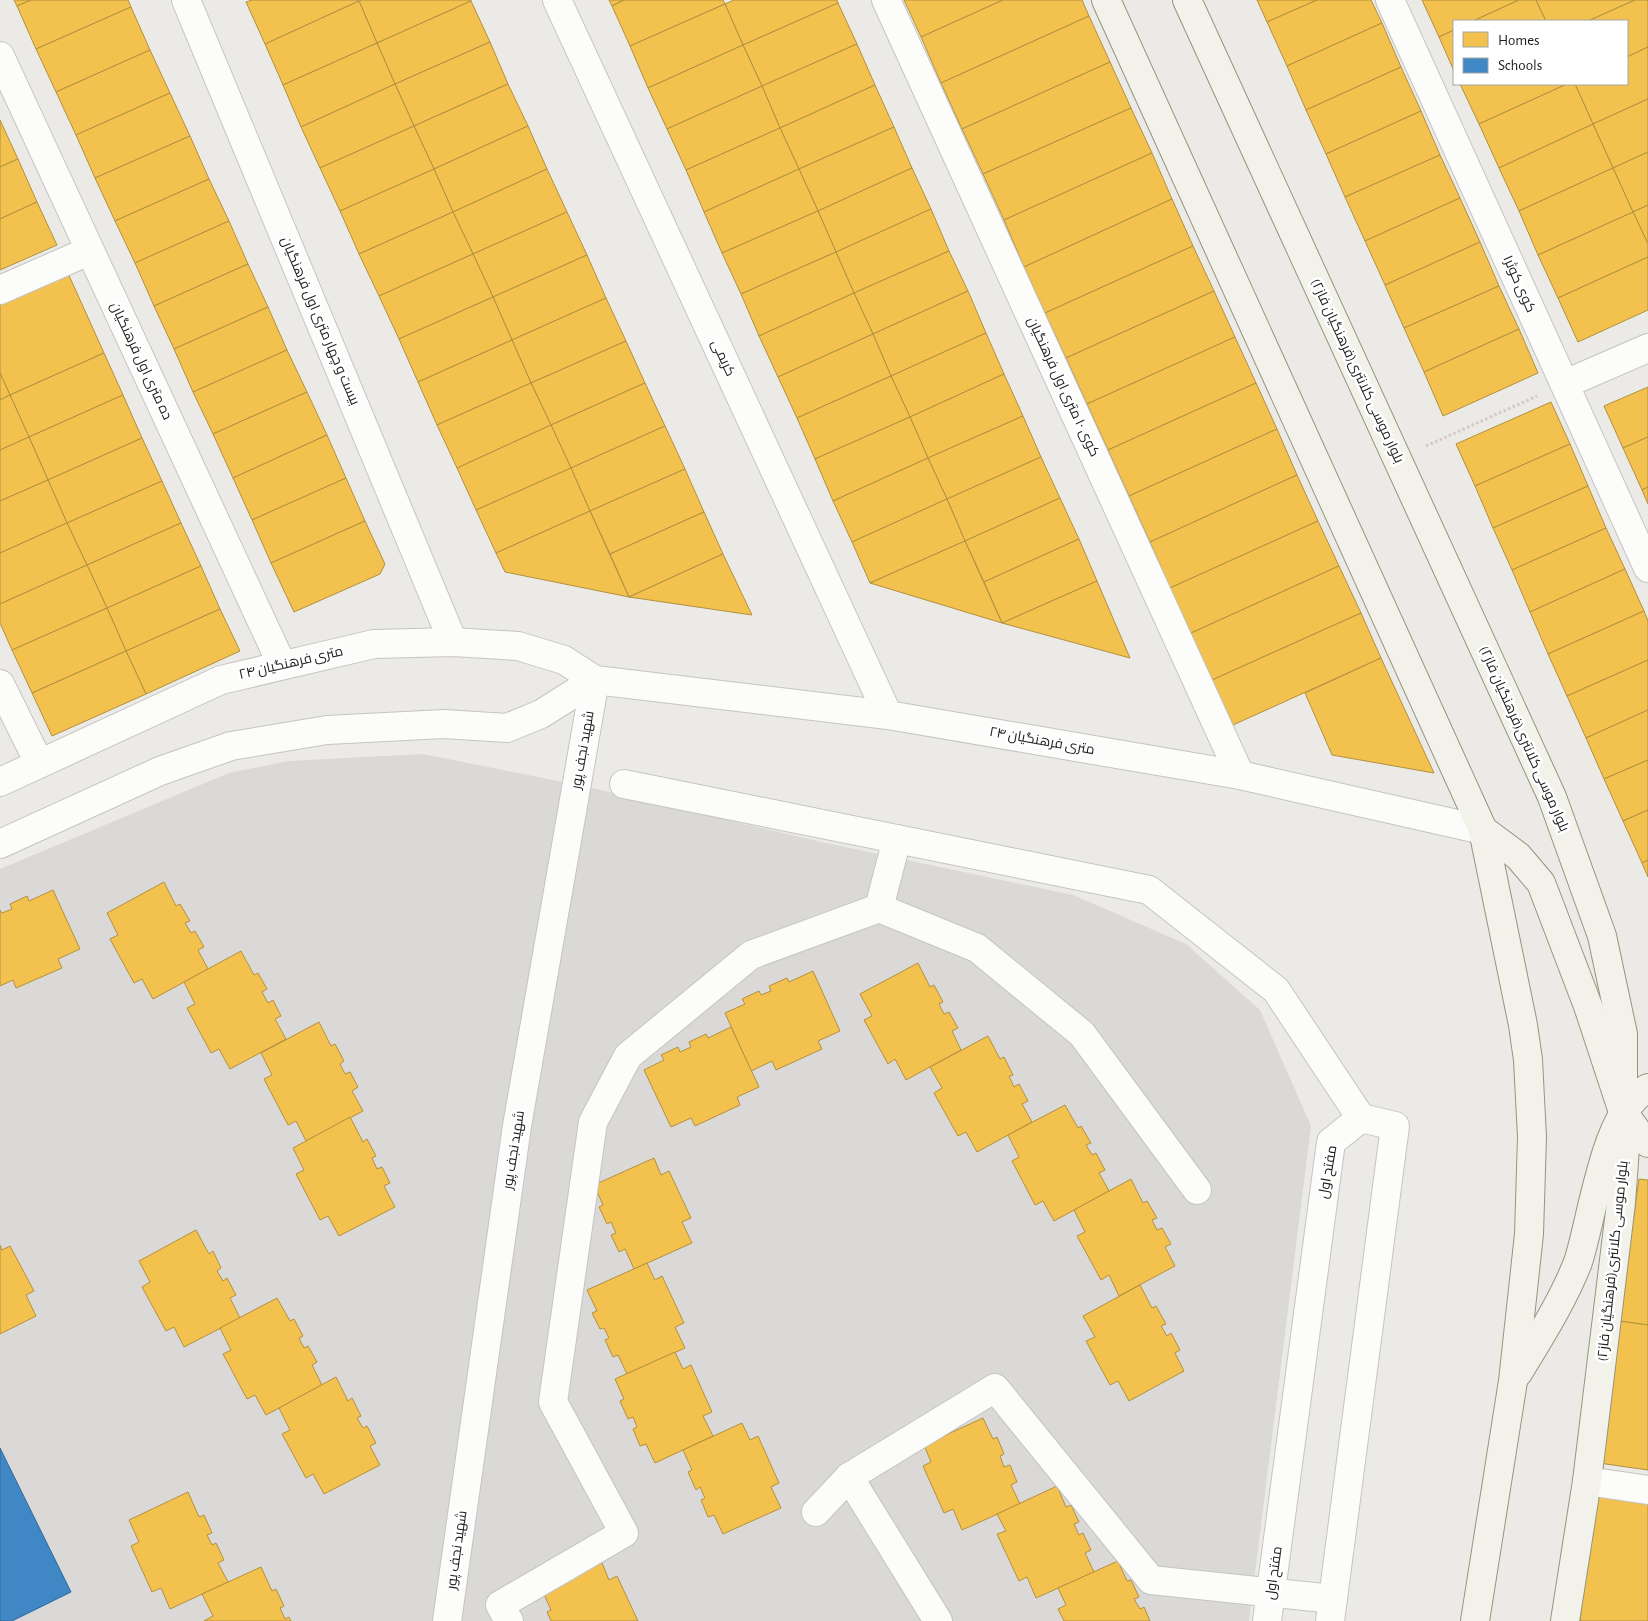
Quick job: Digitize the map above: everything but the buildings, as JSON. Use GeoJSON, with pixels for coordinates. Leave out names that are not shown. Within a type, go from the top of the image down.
{"type":"FeatureCollection","features":[{"type":"Feature","properties":{"kind":"main road"},"geometry":{"type":"LineString","coordinates":[[1106,0],[1483,830],[1524,1025],[1532,1137],[1529,1234],[1513,1381],[1475,1621]]}},
{"type":"Feature","properties":{"kind":"main road","name":"بلوار موسی کلانتری(فرهنگیان فاز۲)"},"geometry":{"type":"LineString","coordinates":[[1187,0],[1552,796],[1602,936],[1623,1034],[1625,1148],[1622,1203],[1587,1481],[1565,1621]]}},
{"type":"Feature","properties":{"kind":"main road"},"geometry":{"type":"LineString","coordinates":[[1483,830],[1518,856],[1542,884],[1588,1006],[1623,1112],[1648,1143]]}},
{"type":"Feature","properties":{"kind":"main road"},"geometry":{"type":"LineString","coordinates":[[1513,1381],[1555,1311],[1577,1262],[1609,1145],[1623,1112],[1642,1091],[1648,1088]]}},
{"type":"Feature","properties":{"kind":"street","name":"بیست و چهار متری اول فرهنگیان"},"geometry":{"type":"LineString","coordinates":[[186,0],[453,642]]}},
{"type":"Feature","properties":{"kind":"street","name":"کریمی"},"geometry":{"type":"LineString","coordinates":[[557,0],[888,715]]}},
{"type":"Feature","properties":{"kind":"street","name":"کوی ۱۰ متری اول فرهنگیان"},"geometry":{"type":"LineString","coordinates":[[886,0],[1240,775]]}},
{"type":"Feature","properties":{"kind":"street","name":"کوی کوثر۱"},"geometry":{"type":"LineString","coordinates":[[1390,0],[1648,568]]}},
{"type":"Feature","properties":{"kind":"street","name":"ده متری اول فرهنگیان"},"geometry":{"type":"LineString","coordinates":[[0,56],[282,665]]}},
{"type":"Feature","properties":{"kind":"street"},"geometry":{"type":"LineString","coordinates":[[0,290],[89,251]]}},
{"type":"Feature","properties":{"kind":"street"},"geometry":{"type":"LineString","coordinates":[[1565,384],[1648,348]]}},
{"type":"Feature","properties":{"kind":"street","name":"۲۴ متری فرهنگیان"},"geometry":{"type":"LineString","coordinates":[[0,782],[39,762],[220,680],[374,644],[453,642],[518,646],[564,660],[595,680],[888,715],[1240,775],[1483,830]]}},
{"type":"Feature","properties":{"kind":"street"},"geometry":{"type":"LineString","coordinates":[[0,844],[160,771],[231,746],[327,730],[444,724],[507,728],[542,714],[595,680]]}},
{"type":"Feature","properties":{"kind":"street","name":"شهید نجف پور"},"geometry":{"type":"LineString","coordinates":[[447,1621],[518,1126],[595,680]]}},
{"type":"Feature","properties":{"kind":"street"},"geometry":{"type":"LineString","coordinates":[[0,684],[39,762]]}},
{"type":"Feature","properties":{"kind":"street"},"geometry":{"type":"LineString","coordinates":[[624,784],[1149,890],[1276,990],[1361,1118],[1395,1126],[1332,1610],[1271,1592],[1152,1580],[996,1388],[848,1477],[816,1512]]}},
{"type":"Feature","properties":{"kind":"street"},"geometry":{"type":"LineString","coordinates":[[879,908],[897,839]]}},
{"type":"Feature","properties":{"kind":"street"},"geometry":{"type":"LineString","coordinates":[[509,1621],[500,1606],[624,1533],[553,1402],[593,1122],[628,1056],[751,955],[879,908],[977,948],[1082,1034],[1197,1190]]}},
{"type":"Feature","properties":{"kind":"street","name":"مفتح اول"},"geometry":{"type":"LineString","coordinates":[[1267,1621],[1331,1142],[1361,1118]]}},
{"type":"Feature","properties":{"kind":"street"},"geometry":{"type":"LineString","coordinates":[[848,1477],[938,1621]]}},
{"type":"Feature","properties":{"kind":"street"},"geometry":{"type":"LineString","coordinates":[[1587,1481],[1648,1490]]}},
{"type":"Feature","properties":{"kind":"path"},"geometry":{"type":"LineString","coordinates":[[1397,459],[1565,384]]}},
{"type":"Feature","properties":{"kind":"shaded area"},"geometry":{"type":"Polygon","coordinates":[[[423,754],[592,788],[817,841],[1073,895],[1186,944],[1260,1010],[1311,1126],[1249,1621],[0,1621],[0,869],[229,773],[289,761],[423,754]]]}}]}
